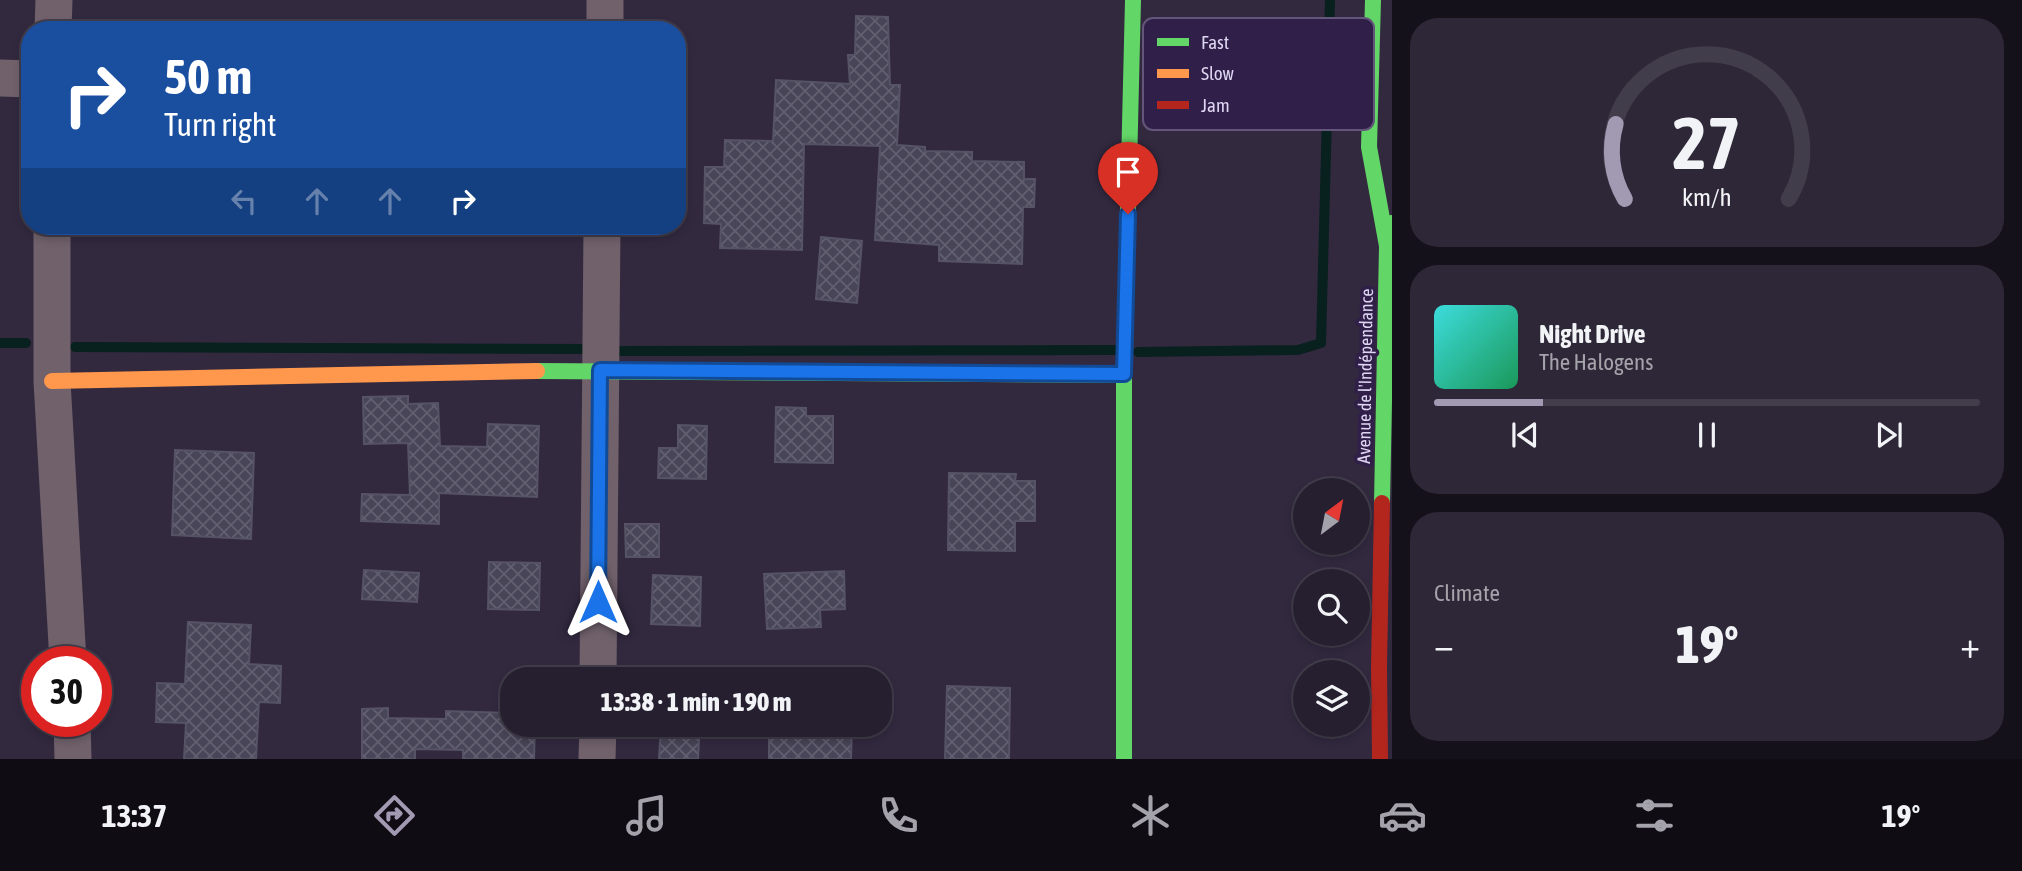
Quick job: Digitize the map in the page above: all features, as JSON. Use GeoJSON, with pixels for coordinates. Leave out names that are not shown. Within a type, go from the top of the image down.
{"type":"FeatureCollection","features":[{"type":"Feature","properties":{"kind":"street"},"geometry":{"type":"LineString","coordinates":[[53,21],[54,0]]}},
{"type":"Feature","properties":{"kind":"street"},"geometry":{"type":"LineString","coordinates":[[605,0],[605,21]]}},
{"type":"Feature","properties":{"kind":"street"},"geometry":{"type":"LineString","coordinates":[[1124,759],[1124,374],[1133,0]]}},
{"type":"Feature","properties":{"kind":"street","name":"Avenue de l'Indépendance"},"geometry":{"type":"LineString","coordinates":[[1373,0],[1373,18]]}},
{"type":"Feature","properties":{"kind":"street"},"geometry":{"type":"LineString","coordinates":[[0,78],[21,79]]}},
{"type":"Feature","properties":{"kind":"street","name":"Avenue de l'Indépendance"},"geometry":{"type":"LineString","coordinates":[[1369,130],[1369,147],[1387,246]]}},
{"type":"Feature","properties":{"kind":"street","name":"Avenue de l'Indépendance"},"geometry":{"type":"LineString","coordinates":[[1380,759],[1379,667],[1387,246],[1392,223]]}},
{"type":"Feature","properties":{"kind":"street"},"geometry":{"type":"LineString","coordinates":[[52,235],[52,381],[67,646]]}},
{"type":"Feature","properties":{"kind":"street"},"geometry":{"type":"LineString","coordinates":[[598,667],[602,235]]}},
{"type":"Feature","properties":{"kind":"street"},"geometry":{"type":"LineString","coordinates":[[52,381],[600,370],[1124,374]]}},
{"type":"Feature","properties":{"kind":"street"},"geometry":{"type":"LineString","coordinates":[[72,737],[73,759]]}},
{"type":"Feature","properties":{"kind":"street"},"geometry":{"type":"LineString","coordinates":[[597,737],[597,759]]}},
{"type":"Feature","properties":{"kind":"building"},"geometry":{"type":"Polygon","coordinates":[[[856,16],[888,17],[890,85],[900,85],[897,145],[925,147],[925,151],[972,152],[972,161],[1024,162],[1024,179],[1035,179],[1034,207],[1023,207],[1022,264],[939,261],[939,245],[875,240],[880,146],[804,144],[802,250],[720,248],[721,224],[704,223],[705,167],[724,167],[725,140],[773,141],[776,80],[850,84],[848,55],[855,55],[856,16]]]}},
{"type":"Feature","properties":{"kind":"building"},"geometry":{"type":"Polygon","coordinates":[[[821,237],[862,241],[857,303],[816,299],[821,237]]]}},
{"type":"Feature","properties":{"kind":"building"},"geometry":{"type":"Polygon","coordinates":[[[408,396],[408,404],[438,403],[440,446],[487,447],[488,424],[539,426],[537,497],[439,493],[439,524],[361,521],[362,494],[410,495],[408,443],[364,444],[363,397],[408,396]]]}},
{"type":"Feature","properties":{"kind":"building"},"geometry":{"type":"Polygon","coordinates":[[[776,407],[806,408],[806,416],[833,416],[833,463],[775,462],[776,407]]]}},
{"type":"Feature","properties":{"kind":"building"},"geometry":{"type":"Polygon","coordinates":[[[678,425],[707,426],[706,479],[658,478],[659,448],[678,448],[678,425]]]}},
{"type":"Feature","properties":{"kind":"building"},"geometry":{"type":"Polygon","coordinates":[[[175,450],[254,453],[251,539],[172,535],[175,450]]]}},
{"type":"Feature","properties":{"kind":"building"},"geometry":{"type":"Polygon","coordinates":[[[949,473],[1016,474],[1015,481],[1035,481],[1035,521],[1015,521],[1015,551],[948,550],[949,473]]]}},
{"type":"Feature","properties":{"kind":"building"},"geometry":{"type":"Polygon","coordinates":[[[625,524],[659,524],[659,557],[626,557],[625,524]]]}},
{"type":"Feature","properties":{"kind":"building"},"geometry":{"type":"Polygon","coordinates":[[[489,562],[540,563],[539,610],[488,609],[489,562]]]}},
{"type":"Feature","properties":{"kind":"building"},"geometry":{"type":"Polygon","coordinates":[[[364,570],[419,573],[417,602],[362,599],[364,570]]]}},
{"type":"Feature","properties":{"kind":"building"},"geometry":{"type":"Polygon","coordinates":[[[844,571],[845,609],[820,610],[821,627],[767,629],[764,574],[844,571]]]}},
{"type":"Feature","properties":{"kind":"building"},"geometry":{"type":"Polygon","coordinates":[[[653,575],[701,577],[700,626],[651,624],[653,575]]]}},
{"type":"Feature","properties":{"kind":"building"},"geometry":{"type":"Polygon","coordinates":[[[188,622],[251,625],[249,664],[281,666],[280,703],[259,702],[256,759],[184,759],[186,723],[156,722],[157,683],[185,684],[188,622]]]}},
{"type":"Feature","properties":{"kind":"building"},"geometry":{"type":"Polygon","coordinates":[[[947,686],[1010,688],[1009,759],[945,759],[947,686]]]}},
{"type":"Feature","properties":{"kind":"building"},"geometry":{"type":"Polygon","coordinates":[[[388,708],[388,718],[446,719],[446,711],[500,713],[500,737],[535,737],[534,759],[463,759],[463,750],[415,749],[415,759],[362,759],[362,709],[388,708]]]}},
{"type":"Feature","properties":{"kind":"building"},"geometry":{"type":"Polygon","coordinates":[[[660,737],[699,737],[698,759],[659,759],[660,737]]]}},
{"type":"Feature","properties":{"kind":"building"},"geometry":{"type":"Polygon","coordinates":[[[769,737],[852,737],[851,759],[769,759],[769,737]]]}},
{"type":"Feature","properties":{"kind":"waterway"},"geometry":{"type":"LineString","coordinates":[[1330,0],[1330,18]]}},
{"type":"Feature","properties":{"kind":"waterway"},"geometry":{"type":"LineString","coordinates":[[1138,352],[1298,350],[1321,343],[1327,130]]}},
{"type":"Feature","properties":{"kind":"waterway"},"geometry":{"type":"LineString","coordinates":[[0,343],[26,343]]}},
{"type":"Feature","properties":{"kind":"waterway"},"geometry":{"type":"LineString","coordinates":[[75,347],[588,349]]}},
{"type":"Feature","properties":{"kind":"waterway"},"geometry":{"type":"LineString","coordinates":[[614,351],[1114,350]]}},
{"type":"Feature","properties":{"kind":"traffic: fast"},"geometry":{"type":"LineString","coordinates":[[1124,759],[1124,375],[1133,0]]}},
{"type":"Feature","properties":{"kind":"traffic: fast"},"geometry":{"type":"LineString","coordinates":[[1373,0],[1373,18]]}},
{"type":"Feature","properties":{"kind":"traffic: fast"},"geometry":{"type":"LineString","coordinates":[[1369,130],[1369,147],[1387,246]]}},
{"type":"Feature","properties":{"kind":"traffic: fast"},"geometry":{"type":"LineString","coordinates":[[1382,503],[1387,246],[1392,223]]}},
{"type":"Feature","properties":{"kind":"traffic: fast"},"geometry":{"type":"LineString","coordinates":[[537,371],[1124,375]]}},
{"type":"Feature","properties":{"kind":"traffic: slow"},"geometry":{"type":"LineString","coordinates":[[52,381],[537,371]]}},
{"type":"Feature","properties":{"kind":"traffic: jam"},"geometry":{"type":"LineString","coordinates":[[1380,759],[1382,503]]}},
{"type":"Feature","properties":{"kind":"route"},"geometry":{"type":"LineString","coordinates":[[598,602],[600,370],[1124,374],[1128,214]]}}]}
